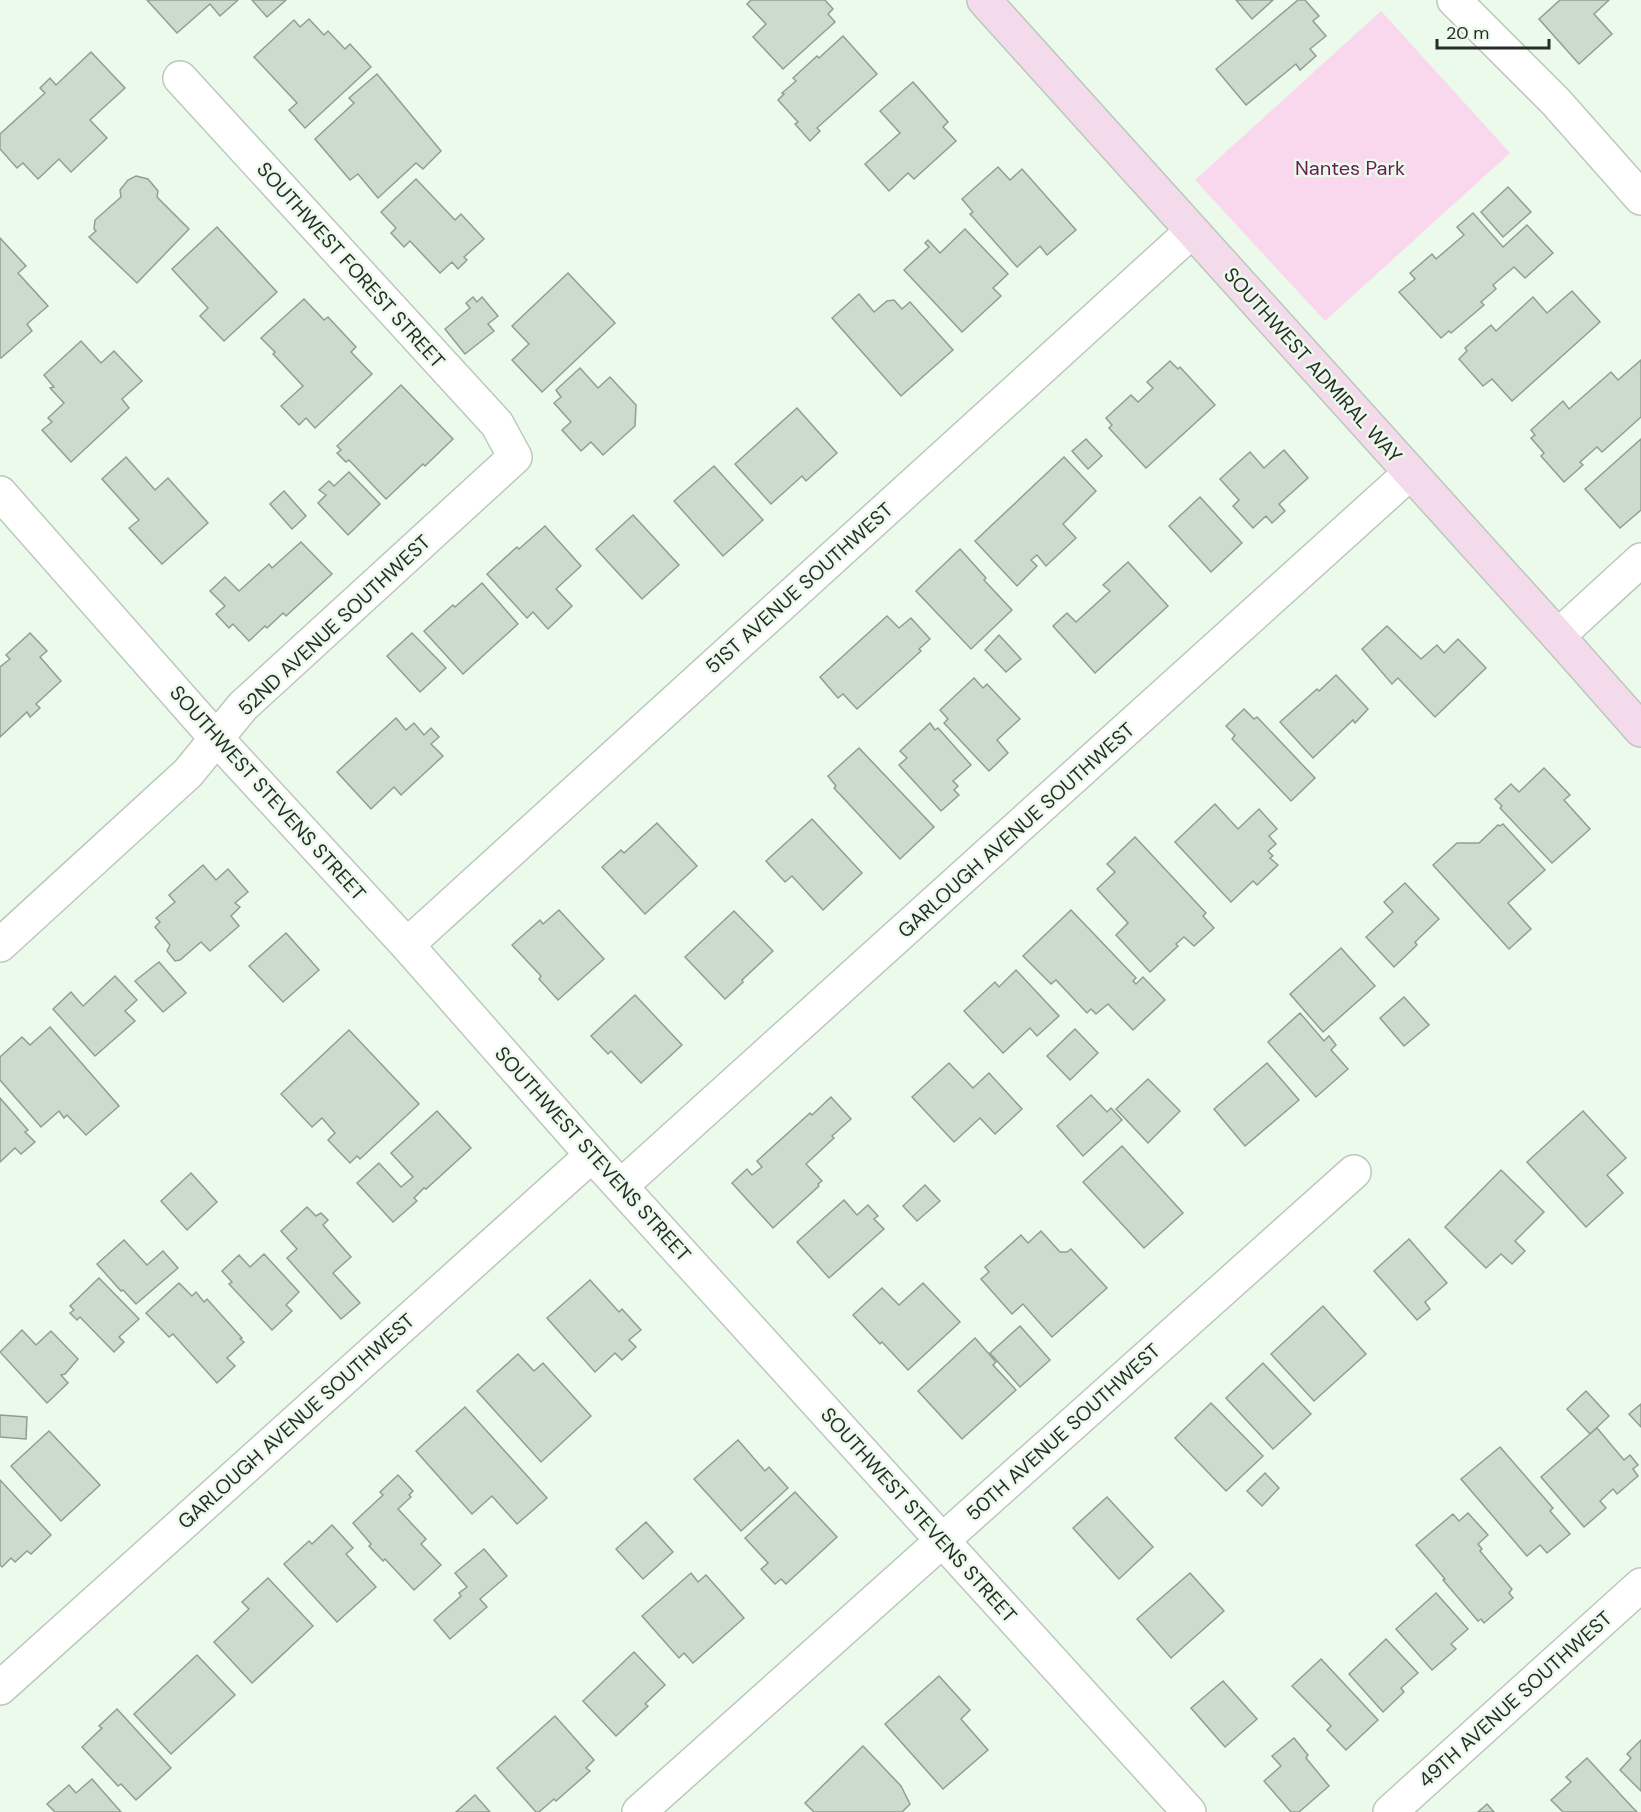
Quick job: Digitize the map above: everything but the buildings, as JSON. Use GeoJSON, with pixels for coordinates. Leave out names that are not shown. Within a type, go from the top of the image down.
{"type":"FeatureCollection","features":[{"type":"Feature","properties":{"kind":"main road","name":"SOUTHWEST ADMIRAL WAY"},"geometry":{"type":"LineString","coordinates":[[984,0],[1641,730]]}},
{"type":"Feature","properties":{"kind":"street"},"geometry":{"type":"LineString","coordinates":[[1454,0],[1556,102],[1641,198]]}},
{"type":"Feature","properties":{"kind":"street","name":"SOUTHWEST FOREST STREET"},"geometry":{"type":"LineString","coordinates":[[180,78],[497,424],[515,457]]}},
{"type":"Feature","properties":{"kind":"street","name":"51ST AVENUE SOUTHWEST"},"geometry":{"type":"LineString","coordinates":[[406,945],[1192,231]]}},
{"type":"Feature","properties":{"kind":"street","name":"52ND AVENUE SOUTHWEST"},"geometry":{"type":"LineString","coordinates":[[0,945],[188,773],[243,706],[515,457]]}},
{"type":"Feature","properties":{"kind":"street","name":"GARLOUGH AVENUE SOUTHWEST"},"geometry":{"type":"LineString","coordinates":[[621,1186],[1410,473]]}},
{"type":"Feature","properties":{"kind":"street","name":"SOUTHWEST STEVENS STREET"},"geometry":{"type":"LineString","coordinates":[[0,493],[216,738],[406,945],[592,1155],[1189,1812]]}},
{"type":"Feature","properties":{"kind":"street"},"geometry":{"type":"LineString","coordinates":[[1558,636],[1641,560]]}},
{"type":"Feature","properties":{"kind":"street","name":"GARLOUGH AVENUE SOUTHWEST"},"geometry":{"type":"LineString","coordinates":[[0,1688],[592,1155]]}},
{"type":"Feature","properties":{"kind":"street","name":"50TH AVENUE SOUTHWEST"},"geometry":{"type":"LineString","coordinates":[[639,1812],[1354,1172]]}},
{"type":"Feature","properties":{"kind":"street","name":"49TH AVENUE SOUTHWEST"},"geometry":{"type":"LineString","coordinates":[[1390,1812],[1641,1585]]}},
{"type":"Feature","properties":{"kind":"green space","name":"Nantes Park"},"geometry":{"type":"Polygon","coordinates":[[[1381,11],[1510,153],[1325,321],[1195,180],[1381,11]]]}}]}
